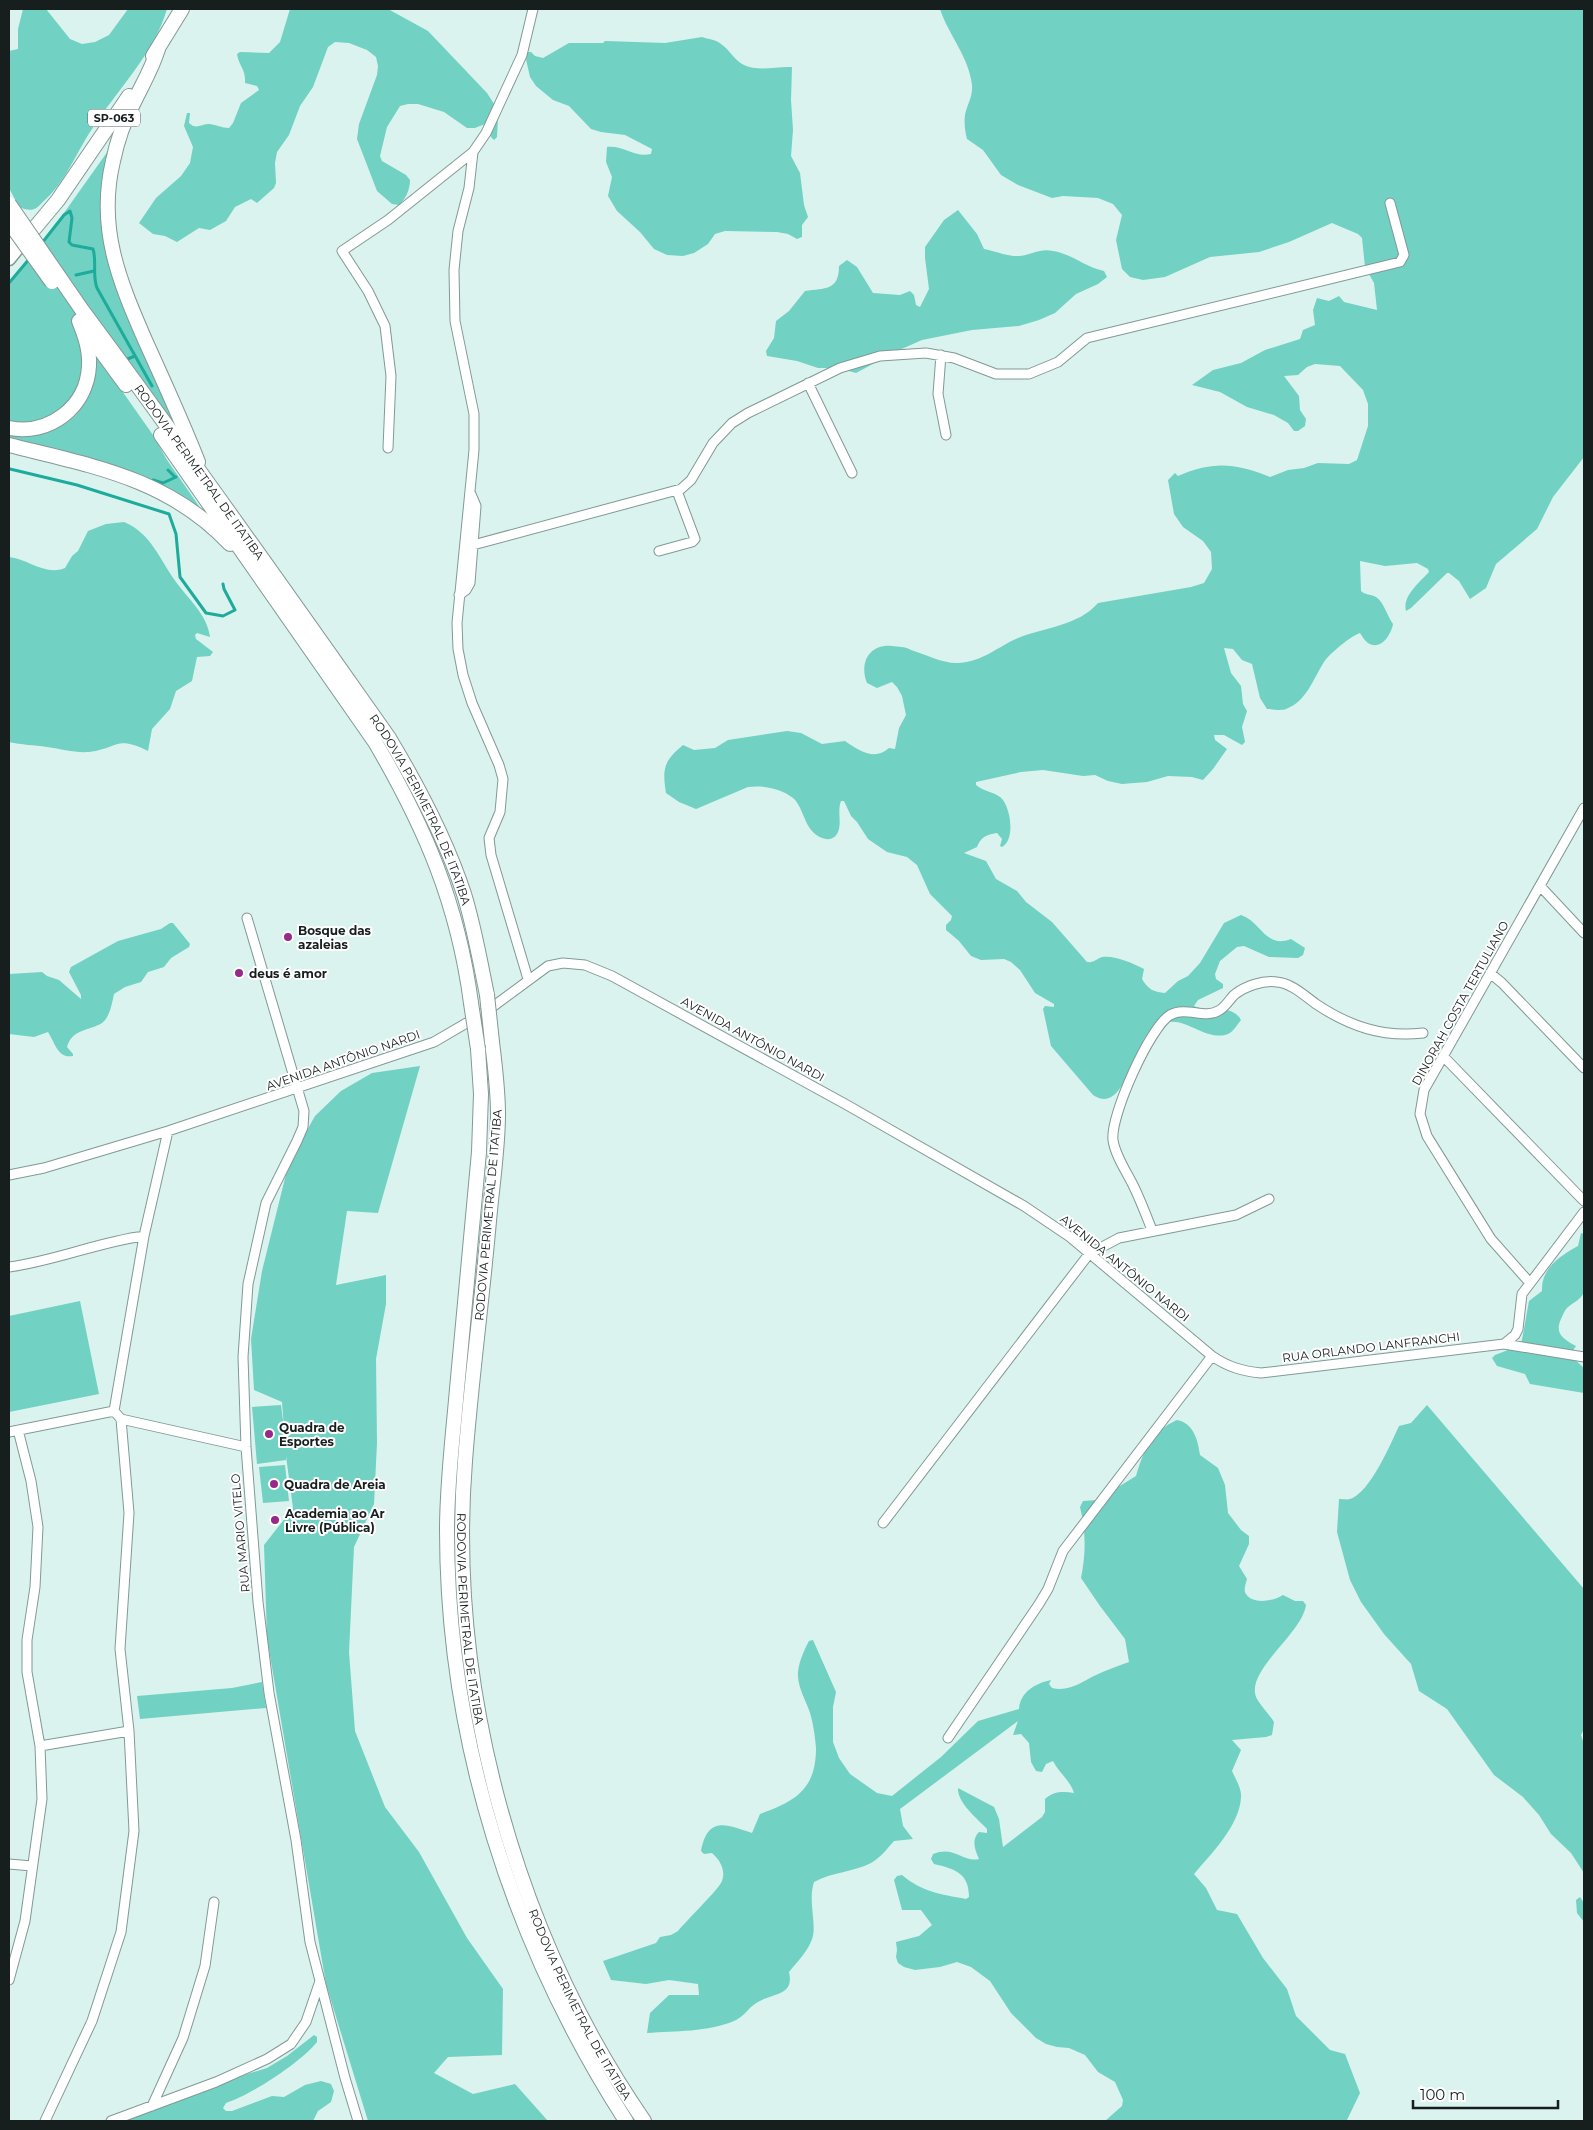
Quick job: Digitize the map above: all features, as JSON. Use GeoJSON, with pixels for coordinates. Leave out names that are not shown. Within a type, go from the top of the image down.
{"type":"FeatureCollection","features":[{"type":"Feature","properties":{"kind":"highway","name":"SP-063"},"geometry":{"type":"LineString","coordinates":[[33,230],[68,186],[123,105],[182,9]]}},
{"type":"Feature","properties":{"kind":"highway"},"geometry":{"type":"LineString","coordinates":[[158,49],[148,77],[129,112],[113,161],[108,199],[108,232],[122,286],[203,474]]}},
{"type":"Feature","properties":{"kind":"highway","name":"RODOVIA PERIMETRAL DE ITATIBA"},"geometry":{"type":"LineString","coordinates":[[9,204],[79,316],[375,742],[401,788],[436,862],[448,894],[466,965],[478,1049],[481,1094],[479,1152],[447,1527],[450,1608],[456,1666],[468,1741],[481,1798],[525,1930],[553,1990],[607,2091],[626,2121]]}},
{"type":"Feature","properties":{"kind":"highway","name":"RODOVIA PERIMETRAL DE ITATIBA"},"geometry":{"type":"LineString","coordinates":[[9,222],[79,316],[203,474],[384,730],[437,826],[459,880],[487,995],[498,1117],[464,1463],[462,1534],[464,1608],[471,1672],[493,1786],[536,1918],[568,1988],[603,2055],[644,2121]]}},
{"type":"Feature","properties":{"kind":"highway"},"geometry":{"type":"LineString","coordinates":[[9,247],[33,230]]}},
{"type":"Feature","properties":{"kind":"highway"},"geometry":{"type":"LineString","coordinates":[[9,428],[29,429],[51,423],[66,413],[80,398],[87,381],[89,352],[79,316]]}},
{"type":"Feature","properties":{"kind":"highway"},"geometry":{"type":"LineString","coordinates":[[9,445],[128,477],[164,493],[204,520],[247,560]]}},
{"type":"Feature","properties":{"kind":"main road","name":"SP-063"},"geometry":{"type":"LineString","coordinates":[[9,259],[33,230]]}},
{"type":"Feature","properties":{"kind":"street"},"geometry":{"type":"LineString","coordinates":[[388,448],[391,376],[385,326],[368,291],[342,251],[388,220],[473,152],[486,133],[522,55],[533,9]]}},
{"type":"Feature","properties":{"kind":"street"},"geometry":{"type":"LineString","coordinates":[[473,152],[469,188],[458,231],[454,270],[456,321],[474,414],[474,450],[457,623],[458,649],[463,675],[472,703],[499,764],[503,779],[500,812],[489,838],[491,855],[528,980]]}},
{"type":"Feature","properties":{"kind":"street"},"geometry":{"type":"LineString","coordinates":[[473,545],[677,491],[691,480],[713,443],[732,423],[840,368],[880,356],[910,353],[941,355],[996,374],[1029,374],[1058,362],[1087,338],[1400,262],[1404,257],[1404,252],[1390,203]]}},
{"type":"Feature","properties":{"kind":"street"},"geometry":{"type":"LineString","coordinates":[[941,355],[938,394],[946,435]]}},
{"type":"Feature","properties":{"kind":"street"},"geometry":{"type":"LineString","coordinates":[[808,383],[852,473]]}},
{"type":"Feature","properties":{"kind":"street"},"geometry":{"type":"LineString","coordinates":[[659,551],[692,542],[695,539],[677,491]]}},
{"type":"Feature","properties":{"kind":"street"},"geometry":{"type":"LineString","coordinates":[[459,595],[466,590],[470,583],[476,506],[470,492]]}},
{"type":"Feature","properties":{"kind":"street","name":"DINORAH COSTA TERTULIANO"},"geometry":{"type":"LineString","coordinates":[[1530,1283],[1492,1239],[1427,1136],[1420,1114],[1424,1090],[1541,887],[1584,808]]}},
{"type":"Feature","properties":{"kind":"street"},"geometry":{"type":"LineString","coordinates":[[1541,887],[1584,933]]}},
{"type":"Feature","properties":{"kind":"street","name":"RUA MARIO VITELO"},"geometry":{"type":"LineString","coordinates":[[247,918],[304,1111],[302,1127],[266,1203],[248,1284],[243,1357],[246,1447],[258,1602],[269,1693],[296,1840],[310,1942],[358,2121]]}},
{"type":"Feature","properties":{"kind":"street","name":"AVENIDA ANTÔNIO NARDI"},"geometry":{"type":"LineString","coordinates":[[9,1175],[44,1168],[168,1131],[434,1042],[487,1011],[548,966],[562,963],[585,965],[612,976],[847,1105],[1024,1206],[1070,1237],[1212,1356],[1226,1365],[1241,1371]]}},
{"type":"Feature","properties":{"kind":"street"},"geometry":{"type":"LineString","coordinates":[[1490,973],[1584,1068]]}},
{"type":"Feature","properties":{"kind":"street"},"geometry":{"type":"LineString","coordinates":[[1152,1230],[1134,1186],[1119,1157],[1113,1141],[1113,1128],[1119,1106],[1143,1052],[1162,1022],[1171,1014],[1183,1011],[1209,1014],[1218,1011],[1246,988],[1262,982],[1277,982],[1289,986],[1333,1016],[1353,1025],[1401,1036],[1422,1033]]}},
{"type":"Feature","properties":{"kind":"street"},"geometry":{"type":"LineString","coordinates":[[1444,1056],[1584,1201]]}},
{"type":"Feature","properties":{"kind":"street"},"geometry":{"type":"LineString","coordinates":[[114,1411],[144,1236],[168,1131]]}},
{"type":"Feature","properties":{"kind":"street"},"geometry":{"type":"LineString","coordinates":[[884,1522],[1089,1254],[1119,1238],[1236,1215],[1269,1199]]}},
{"type":"Feature","properties":{"kind":"street"},"geometry":{"type":"LineString","coordinates":[[1504,1344],[1515,1335],[1518,1329],[1522,1294],[1584,1212]]}},
{"type":"Feature","properties":{"kind":"street"},"geometry":{"type":"LineString","coordinates":[[9,1267],[38,1262],[115,1240],[144,1236]]}},
{"type":"Feature","properties":{"kind":"street","name":"RUA ORLANDO LANFRANCHI"},"geometry":{"type":"LineString","coordinates":[[1241,1371],[1261,1373],[1281,1371],[1504,1344],[1584,1357]]}},
{"type":"Feature","properties":{"kind":"street"},"geometry":{"type":"LineString","coordinates":[[948,1738],[1039,1604],[1048,1589],[1057,1562],[1063,1551],[1212,1356]]}},
{"type":"Feature","properties":{"kind":"street"},"geometry":{"type":"LineString","coordinates":[[46,2121],[92,2021],[121,1932],[134,1831],[129,1731],[120,1649],[130,1513],[121,1419],[114,1411]]}},
{"type":"Feature","properties":{"kind":"street"},"geometry":{"type":"LineString","coordinates":[[9,1432],[114,1411]]}},
{"type":"Feature","properties":{"kind":"street"},"geometry":{"type":"LineString","coordinates":[[121,1419],[246,1447]]}},
{"type":"Feature","properties":{"kind":"street"},"geometry":{"type":"LineString","coordinates":[[9,1980],[25,1921],[42,1798],[40,1746],[27,1672],[27,1640],[36,1587],[38,1527],[31,1481],[18,1430]]}},
{"type":"Feature","properties":{"kind":"street"},"geometry":{"type":"LineString","coordinates":[[40,1746],[129,1731]]}},
{"type":"Feature","properties":{"kind":"street"},"geometry":{"type":"LineString","coordinates":[[9,1864],[32,1866]]}},
{"type":"Feature","properties":{"kind":"street"},"geometry":{"type":"LineString","coordinates":[[152,2106],[183,2038],[205,1966],[214,1902]]}},
{"type":"Feature","properties":{"kind":"street"},"geometry":{"type":"LineString","coordinates":[[111,2121],[216,2082],[267,2059],[291,2044],[306,2022],[320,1981]]}},
{"type":"Feature","properties":{"kind":"green space"},"geometry":{"type":"Polygon","coordinates":[[[23,9],[46,9],[70,39],[82,44],[95,42],[109,35],[128,9],[167,9],[161,25],[144,56],[86,138],[60,183],[36,208],[30,210],[19,207],[9,188],[9,51],[18,49],[18,29],[23,9]]]}},
{"type":"Feature","properties":{"kind":"green space"},"geometry":{"type":"Polygon","coordinates":[[[290,9],[388,9],[428,31],[487,93],[496,107],[498,118],[497,137],[494,140],[491,137],[485,124],[475,128],[467,128],[444,112],[418,104],[400,106],[387,127],[380,156],[382,161],[406,175],[410,183],[404,200],[399,205],[392,204],[377,191],[357,139],[359,124],[377,75],[376,57],[367,50],[349,43],[335,42],[328,47],[313,87],[300,106],[289,135],[277,152],[275,163],[276,183],[274,188],[257,203],[251,199],[235,207],[226,221],[210,230],[199,228],[177,242],[165,236],[153,234],[139,223],[156,198],[181,176],[190,163],[193,147],[184,126],[187,113],[190,113],[189,123],[194,126],[209,124],[229,128],[241,103],[259,90],[257,86],[245,83],[237,54],[240,52],[269,53],[280,42],[290,9]]]}},
{"type":"Feature","properties":{"kind":"green space"},"geometry":{"type":"Polygon","coordinates":[[[940,9],[1584,9],[1584,457],[1553,497],[1537,529],[1496,564],[1486,588],[1470,599],[1459,581],[1447,573],[1406,611],[1405,605],[1409,595],[1429,572],[1428,569],[1417,563],[1385,566],[1360,561],[1361,591],[1376,597],[1381,602],[1393,624],[1388,637],[1377,645],[1368,643],[1360,633],[1346,641],[1324,662],[1309,689],[1299,701],[1286,709],[1267,709],[1260,698],[1252,664],[1242,660],[1233,649],[1224,648],[1231,673],[1241,686],[1243,704],[1247,711],[1242,727],[1245,742],[1242,745],[1224,735],[1214,735],[1215,740],[1227,749],[1203,780],[1192,777],[1168,776],[1147,782],[1122,784],[1108,781],[1095,775],[1083,776],[1043,770],[1021,772],[976,782],[976,785],[979,787],[1000,797],[1006,805],[1010,818],[1009,838],[1002,847],[1000,846],[1002,839],[997,833],[990,834],[981,840],[977,847],[964,853],[986,861],[996,879],[1017,891],[1026,902],[1052,922],[1087,962],[1107,957],[1129,962],[1144,969],[1142,979],[1149,988],[1165,993],[1178,981],[1188,976],[1200,963],[1224,923],[1241,915],[1248,918],[1269,938],[1282,941],[1291,939],[1305,948],[1303,955],[1298,958],[1269,957],[1244,946],[1237,947],[1220,961],[1215,974],[1216,979],[1223,984],[1223,988],[1198,1000],[1194,1006],[1232,1012],[1241,1020],[1234,1029],[1225,1035],[1216,1035],[1182,1023],[1165,1023],[1155,1027],[1147,1035],[1121,1087],[1114,1095],[1104,1099],[1093,1095],[1051,1046],[1043,1009],[1045,1006],[1054,1007],[1054,1004],[1035,993],[1020,970],[1011,962],[1004,959],[981,960],[971,956],[959,941],[946,930],[946,925],[952,916],[930,894],[917,865],[907,857],[887,852],[868,839],[851,816],[844,801],[841,801],[840,805],[838,832],[833,838],[826,839],[813,832],[793,798],[771,788],[748,787],[696,809],[679,802],[666,793],[664,777],[666,766],[672,756],[683,745],[694,750],[715,748],[728,740],[787,731],[801,733],[822,744],[845,741],[861,751],[873,754],[884,752],[889,748],[895,749],[899,728],[906,715],[902,696],[892,682],[877,688],[867,683],[864,669],[865,662],[868,656],[877,648],[884,646],[902,647],[947,662],[968,662],[983,657],[1028,634],[1061,625],[1081,617],[1098,603],[1191,587],[1204,583],[1212,569],[1211,552],[1203,541],[1183,527],[1174,514],[1168,480],[1175,473],[1178,476],[1213,466],[1246,469],[1270,477],[1288,470],[1304,468],[1318,463],[1349,464],[1357,460],[1368,426],[1368,404],[1363,390],[1340,366],[1315,364],[1307,367],[1298,375],[1284,376],[1299,396],[1300,410],[1306,419],[1305,426],[1298,431],[1294,431],[1288,423],[1274,415],[1247,407],[1220,392],[1192,385],[1213,370],[1241,363],[1265,350],[1300,339],[1303,330],[1315,325],[1313,310],[1317,298],[1329,301],[1339,296],[1344,302],[1377,310],[1374,283],[1365,267],[1362,238],[1358,234],[1332,223],[1289,242],[1259,252],[1210,257],[1165,277],[1143,280],[1130,277],[1122,269],[1116,240],[1122,215],[1113,204],[1098,198],[1063,196],[1052,198],[1018,185],[1001,175],[983,150],[967,139],[965,118],[972,93],[970,75],[963,55],[940,9]]]}},
{"type":"Feature","properties":{"kind":"green space"},"geometry":{"type":"Polygon","coordinates":[[[702,37],[719,43],[741,63],[750,67],[792,67],[791,100],[793,130],[791,156],[800,173],[804,205],[808,217],[802,225],[802,237],[797,239],[788,234],[777,232],[725,231],[715,234],[708,244],[694,253],[683,256],[667,255],[654,249],[640,232],[617,211],[608,196],[612,177],[606,162],[607,147],[645,155],[651,154],[652,149],[625,135],[591,129],[569,106],[553,100],[536,86],[530,77],[525,55],[531,52],[535,56],[543,58],[569,43],[603,43],[605,41],[665,43],[702,37]]]}},
{"type":"Feature","properties":{"kind":"green space"},"geometry":{"type":"Polygon","coordinates":[[[108,151],[104,238],[106,254],[120,295],[181,434],[77,318],[73,324],[85,357],[84,372],[72,402],[51,418],[23,424],[9,422],[9,282],[49,234],[108,151]]]}},
{"type":"Feature","properties":{"kind":"green space"},"geometry":{"type":"Polygon","coordinates":[[[958,210],[977,234],[984,249],[1015,256],[1048,250],[1104,271],[1107,277],[1098,284],[1076,294],[1055,313],[1039,320],[1019,326],[972,330],[922,340],[856,373],[838,368],[818,368],[797,361],[767,356],[766,351],[774,338],[776,321],[789,311],[805,291],[830,287],[834,284],[839,266],[847,260],[857,267],[873,293],[900,295],[910,291],[914,295],[916,305],[920,307],[929,289],[925,247],[944,220],[958,210]]]}},
{"type":"Feature","properties":{"kind":"green space"},"geometry":{"type":"Polygon","coordinates":[[[96,354],[153,435],[167,460],[201,509],[9,441],[9,433],[46,431],[61,426],[82,408],[88,394],[94,356],[96,354]]]}},
{"type":"Feature","properties":{"kind":"green space"},"geometry":{"type":"Polygon","coordinates":[[[124,522],[148,540],[176,582],[197,608],[205,621],[210,637],[197,633],[195,635],[196,639],[213,652],[210,656],[197,657],[192,681],[176,691],[170,709],[152,729],[148,751],[138,746],[123,743],[84,752],[9,742],[9,557],[44,569],[58,570],[65,568],[72,556],[78,551],[88,531],[106,524],[124,522]]]}},
{"type":"Feature","properties":{"kind":"green space"},"geometry":{"type":"Polygon","coordinates":[[[173,923],[190,944],[189,947],[171,958],[164,967],[148,972],[141,982],[125,987],[114,994],[105,1020],[97,1026],[82,1031],[69,1041],[67,1047],[73,1056],[60,1053],[48,1032],[34,1037],[9,1034],[9,974],[42,972],[59,980],[81,999],[81,995],[69,972],[71,967],[118,941],[161,929],[173,923]]]}},
{"type":"Feature","properties":{"kind":"green space"},"geometry":{"type":"Polygon","coordinates":[[[420,1066],[378,1213],[347,1211],[336,1285],[386,1275],[386,1304],[376,1359],[377,1443],[374,1504],[354,1547],[349,1652],[355,1731],[385,1807],[419,1852],[467,1938],[503,1989],[502,2055],[448,2057],[434,2073],[473,2094],[515,2084],[548,2121],[368,2121],[326,1984],[267,1638],[264,1545],[293,1508],[286,1456],[286,1460],[257,1464],[252,1407],[281,1405],[284,1428],[282,1402],[254,1390],[251,1339],[262,1271],[289,1162],[315,1116],[341,1091],[372,1073],[420,1066]]]}},
{"type":"Feature","properties":{"kind":"green space"},"geometry":{"type":"Polygon","coordinates":[[[1581,1233],[1584,1234],[1584,1292],[1581,1297],[1565,1310],[1559,1324],[1559,1329],[1561,1336],[1576,1346],[1570,1355],[1584,1368],[1584,1393],[1530,1384],[1525,1374],[1497,1366],[1492,1358],[1495,1355],[1521,1345],[1529,1301],[1542,1291],[1548,1269],[1558,1259],[1578,1246],[1581,1233]]]}},
{"type":"Feature","properties":{"kind":"green space"},"geometry":{"type":"Polygon","coordinates":[[[80,1301],[99,1394],[9,1412],[9,1316],[80,1301]]]}},
{"type":"Feature","properties":{"kind":"green space"},"geometry":{"type":"Polygon","coordinates":[[[1427,1405],[1584,1589],[1584,1729],[1581,1735],[1584,1744],[1584,1873],[1571,1853],[1551,1834],[1539,1815],[1523,1797],[1494,1775],[1447,1709],[1419,1691],[1411,1664],[1384,1634],[1361,1602],[1350,1580],[1337,1532],[1339,1499],[1350,1499],[1358,1495],[1379,1467],[1399,1426],[1411,1423],[1427,1405]]]}},
{"type":"Feature","properties":{"kind":"green space"},"geometry":{"type":"Polygon","coordinates":[[[1177,1420],[1187,1425],[1194,1433],[1200,1455],[1218,1468],[1225,1485],[1228,1513],[1241,1530],[1249,1536],[1249,1544],[1239,1566],[1247,1579],[1246,1594],[1253,1600],[1258,1601],[1274,1599],[1283,1595],[1295,1601],[1303,1601],[1306,1605],[1295,1628],[1266,1664],[1255,1686],[1256,1697],[1274,1722],[1272,1735],[1232,1740],[1241,1750],[1232,1771],[1240,1791],[1239,1808],[1236,1818],[1224,1839],[1194,1874],[1206,1888],[1217,1910],[1237,1914],[1263,1958],[1287,1989],[1296,2016],[1330,2050],[1345,2054],[1360,2093],[1347,2120],[1105,2121],[1122,2106],[1123,2100],[1115,2082],[1098,2072],[1085,2055],[1069,2048],[1046,2044],[1036,2038],[1011,2013],[990,1981],[971,1967],[957,1962],[940,1967],[915,1970],[898,1963],[896,1942],[919,1936],[932,1925],[921,1910],[902,1910],[894,1880],[897,1876],[902,1875],[909,1881],[932,1892],[966,1899],[969,1897],[966,1882],[959,1873],[934,1864],[931,1859],[933,1854],[947,1852],[968,1859],[979,1859],[975,1849],[975,1838],[979,1832],[987,1833],[987,1829],[964,1805],[958,1788],[994,1807],[999,1819],[1003,1847],[1042,1817],[1045,1812],[1045,1799],[1048,1796],[1059,1792],[1074,1793],[1070,1784],[1053,1761],[1046,1764],[1042,1772],[1036,1771],[1031,1762],[1029,1743],[1021,1734],[1013,1735],[1018,1721],[900,1809],[903,1826],[913,1839],[894,1841],[871,1863],[814,1882],[812,1889],[813,1936],[806,1950],[789,1972],[790,1979],[787,1989],[754,2004],[741,2017],[724,2025],[691,2030],[647,2033],[650,2013],[669,1995],[699,1995],[698,1984],[669,1980],[646,1984],[611,1980],[603,1961],[656,1943],[660,1937],[671,1935],[678,1931],[720,1885],[723,1877],[722,1865],[712,1853],[704,1854],[701,1851],[708,1832],[720,1825],[752,1833],[760,1814],[794,1798],[808,1783],[815,1762],[816,1748],[812,1719],[800,1686],[798,1673],[801,1658],[809,1641],[813,1640],[836,1692],[833,1707],[833,1742],[839,1758],[850,1774],[877,1793],[892,1796],[941,1757],[978,1721],[1019,1709],[1022,1698],[1026,1693],[1040,1683],[1051,1680],[1049,1684],[1052,1688],[1064,1689],[1129,1662],[1125,1639],[1081,1578],[1085,1542],[1080,1507],[1083,1501],[1097,1500],[1136,1476],[1145,1451],[1155,1436],[1177,1420]]]}},
{"type":"Feature","properties":{"kind":"green space","name":"Quadra de Areia"},"geometry":{"type":"Polygon","coordinates":[[[285,1465],[289,1501],[263,1503],[259,1467],[285,1465]]]}},
{"type":"Feature","properties":{"kind":"green space"},"geometry":{"type":"Polygon","coordinates":[[[262,1682],[266,1708],[140,1719],[137,1696],[232,1688],[262,1682]]]}},
{"type":"Feature","properties":{"kind":"green space"},"geometry":{"type":"Polygon","coordinates":[[[1580,1897],[1584,1903],[1584,1922],[1577,1913],[1576,1900],[1580,1897]]]}},
{"type":"Feature","properties":{"kind":"green space"},"geometry":{"type":"Polygon","coordinates":[[[314,2035],[317,2037],[317,2042],[299,2059],[261,2086],[226,2103],[223,2108],[226,2111],[232,2111],[272,2096],[284,2097],[305,2085],[321,2081],[331,2084],[334,2091],[331,2102],[318,2111],[313,2121],[126,2121],[184,2093],[267,2068],[287,2056],[314,2035]]]}},
{"type":"Feature","properties":{"kind":"waterway"},"geometry":{"type":"LineString","coordinates":[[42,243],[64,215],[70,211],[72,218],[69,242],[72,245],[93,249],[97,288],[152,386]]}},
{"type":"Feature","properties":{"kind":"waterway"},"geometry":{"type":"LineString","coordinates":[[9,283],[30,258]]}},
{"type":"Feature","properties":{"kind":"waterway"},"geometry":{"type":"LineString","coordinates":[[76,275],[94,271]]}},
{"type":"Feature","properties":{"kind":"waterway"},"geometry":{"type":"LineString","coordinates":[[125,360],[135,356]]}},
{"type":"Feature","properties":{"kind":"waterway"},"geometry":{"type":"LineString","coordinates":[[10,469],[77,485],[169,514],[176,534],[180,577],[206,613],[223,616],[235,610],[223,584]]}},
{"type":"Feature","properties":{"kind":"waterway"},"geometry":{"type":"LineString","coordinates":[[168,470],[175,477]]}},
{"type":"Feature","properties":{"kind":"waterway"},"geometry":{"type":"LineString","coordinates":[[153,480],[163,483],[176,477]]}},
{"type":"Feature","properties":{"kind":"place","name":"Bosque das azaleias"},"geometry":{"type":"Point","coordinates":[288,937]}},
{"type":"Feature","properties":{"kind":"place","name":"deus é amor"},"geometry":{"type":"Point","coordinates":[239,973]}},
{"type":"Feature","properties":{"kind":"place","name":"Quadra de Esportes"},"geometry":{"type":"Point","coordinates":[269,1434]}},
{"type":"Feature","properties":{"kind":"place","name":"Quadra de Areia"},"geometry":{"type":"Point","coordinates":[274,1484]}},
{"type":"Feature","properties":{"kind":"place","name":"Academia ao Ar Livre (Pública)"},"geometry":{"type":"Point","coordinates":[275,1520]}}]}
